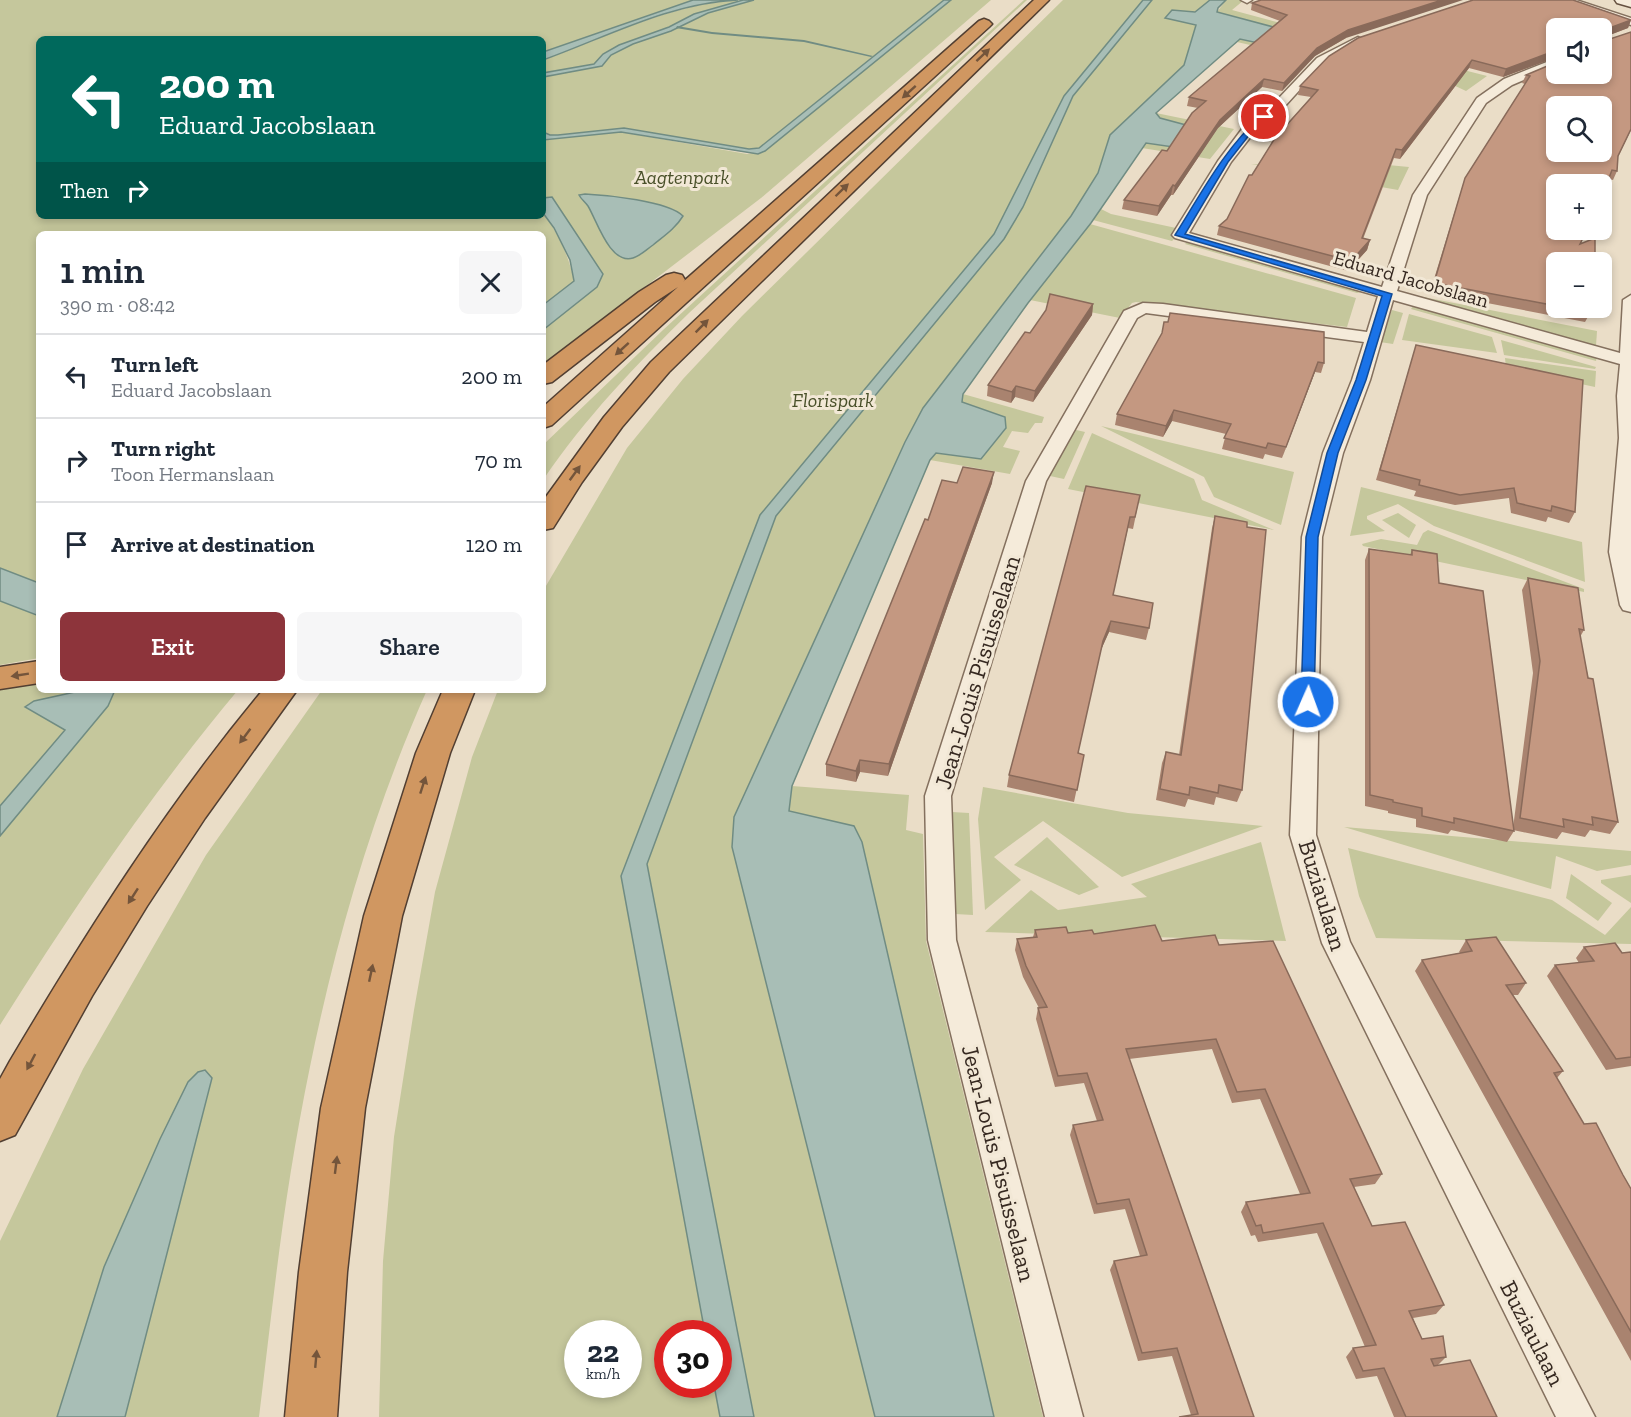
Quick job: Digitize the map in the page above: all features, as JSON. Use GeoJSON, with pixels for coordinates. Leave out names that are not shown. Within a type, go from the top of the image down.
{"type":"FeatureCollection","features":[{"type":"Feature","properties":{"kind":"highway"},"geometry":{"type":"LineString","coordinates":[[546,517],[570,480],[613,422],[660,367],[1042,0]]}},
{"type":"Feature","properties":{"kind":"highway"},"geometry":{"type":"LineString","coordinates":[[546,417],[994,15]]}},
{"type":"Feature","properties":{"kind":"highway"},"geometry":{"type":"LineString","coordinates":[[546,375],[647,297],[760,226]]}},
{"type":"Feature","properties":{"kind":"highway"},"geometry":{"type":"LineString","coordinates":[[0,678],[36,672]]}},
{"type":"Feature","properties":{"kind":"highway"},"geometry":{"type":"LineString","coordinates":[[0,1121],[46,1036],[183,820],[279,693]]}},
{"type":"Feature","properties":{"kind":"highway"},"geometry":{"type":"LineString","coordinates":[[311,1417],[323,1272],[343,1108],[383,916],[433,753],[458,693]]}},
{"type":"Feature","properties":{"kind":"main road"},"geometry":{"type":"LineString","coordinates":[[1622,0],[1631,3]]}},
{"type":"Feature","properties":{"kind":"street"},"geometry":{"type":"LineString","coordinates":[[1566,0],[1631,22]]}},
{"type":"Feature","properties":{"kind":"street","name":"Eduard Jacobslaan"},"geometry":{"type":"LineString","coordinates":[[1373,35],[1351,42],[1321,60],[1281,103],[1247,132],[1225,161],[1180,235],[1629,362]]}},
{"type":"Feature","properties":{"kind":"street","name":"Buziaulaan"},"geometry":{"type":"LineString","coordinates":[[1546,66],[1508,82],[1481,101],[1420,195],[1361,380],[1333,453],[1312,537],[1303,835],[1336,943],[1576,1417]]}},
{"type":"Feature","properties":{"kind":"street"},"geometry":{"type":"LineString","coordinates":[[1631,300],[1628,438],[1620,552],[1628,579],[1631,605]]}},
{"type":"Feature","properties":{"kind":"street","name":"Jean-Louis Pisuisselaan"},"geometry":{"type":"LineString","coordinates":[[1064,1417],[942,940],[938,796],[1036,481],[1130,315],[1143,308],[1373,338]]}},
{"type":"Feature","properties":{"kind":"green space"},"geometry":{"type":"Polygon","coordinates":[[[0,0],[695,0],[546,51],[546,36],[36,36],[36,219],[546,218],[562,245],[574,281],[546,303],[546,231],[36,231],[36,582],[0,568],[0,0]]]}},
{"type":"Feature","properties":{"kind":"green space"},"geometry":{"type":"Polygon","coordinates":[[[743,0],[694,14],[669,27],[619,45],[594,64],[546,72],[546,59],[641,22],[716,2],[743,0]]]}},
{"type":"Feature","properties":{"kind":"green space"},"geometry":{"type":"Polygon","coordinates":[[[754,0],[944,0],[759,148],[749,149],[624,128],[558,135],[546,133],[546,76],[602,66],[611,55],[633,44],[671,31],[708,13],[754,0]]]}},
{"type":"Feature","properties":{"kind":"green space","name":"Aagtenpark"},"geometry":{"type":"Polygon","coordinates":[[[951,0],[991,0],[761,198],[546,363],[546,328],[597,287],[588,252],[552,197],[546,198],[546,140],[621,132],[747,154],[765,151],[951,0]]]}},
{"type":"Feature","properties":{"kind":"green space"},"geometry":{"type":"Polygon","coordinates":[[[1024,0],[1027,0],[689,313],[631,372],[594,414],[546,476],[546,442],[663,330],[1024,0]]]}},
{"type":"Feature","properties":{"kind":"green space","name":"Florispark"},"geometry":{"type":"Polygon","coordinates":[[[1063,0],[1143,0],[1064,96],[1073,96],[1152,0],[1210,0],[1196,12],[1172,10],[1165,18],[1196,25],[1184,65],[1110,135],[1098,173],[1071,216],[923,408],[905,442],[734,817],[732,847],[875,1417],[754,1417],[647,864],[776,516],[806,479],[793,475],[760,515],[621,876],[703,1320],[654,1320],[654,1398],[716,1398],[720,1417],[379,1417],[383,1261],[394,1137],[435,892],[472,757],[497,693],[546,693],[546,586],[627,448],[683,379],[742,316],[1063,0]]]}},
{"type":"Feature","properties":{"kind":"green space"},"geometry":{"type":"Polygon","coordinates":[[[1226,0],[1244,0],[1232,10],[1337,38],[1310,46],[1307,49],[1314,50],[1303,57],[1237,42],[1240,39],[1295,49],[1312,40],[1311,37],[1217,12],[1226,0]]]}},
{"type":"Feature","properties":{"kind":"green space"},"geometry":{"type":"Polygon","coordinates":[[[1370,46],[1487,76],[1466,91],[1370,46]]]}},
{"type":"Feature","properties":{"kind":"green space"},"geometry":{"type":"Polygon","coordinates":[[[1156,113],[1234,129],[1210,159],[1142,148],[1146,143],[1187,149],[1201,129],[1160,118],[1156,113]]]}},
{"type":"Feature","properties":{"kind":"green space"},"geometry":{"type":"Polygon","coordinates":[[[1356,162],[1409,167],[1398,190],[1251,164],[1344,169],[1356,162]]]}},
{"type":"Feature","properties":{"kind":"green space"},"geometry":{"type":"Polygon","coordinates":[[[1101,209],[1111,214],[1176,228],[1173,234],[1177,236],[1172,241],[1093,220],[1101,209]]]}},
{"type":"Feature","properties":{"kind":"green space"},"geometry":{"type":"Polygon","coordinates":[[[1090,224],[1356,298],[1347,327],[1136,302],[1132,303],[1120,318],[1030,300],[1090,224]]]}},
{"type":"Feature","properties":{"kind":"green space"},"geometry":{"type":"Polygon","coordinates":[[[1187,242],[1361,290],[1361,292],[1357,293],[1185,244],[1187,242]]]}},
{"type":"Feature","properties":{"kind":"green space"},"geometry":{"type":"Polygon","coordinates":[[[1413,295],[1597,331],[1596,346],[1413,295]]]}},
{"type":"Feature","properties":{"kind":"green space"},"geometry":{"type":"Polygon","coordinates":[[[1413,306],[1597,357],[1596,361],[1411,309],[1413,306]]]}},
{"type":"Feature","properties":{"kind":"green space"},"geometry":{"type":"Polygon","coordinates":[[[1392,310],[1403,313],[1393,344],[1380,342],[1392,310]]]}},
{"type":"Feature","properties":{"kind":"green space"},"geometry":{"type":"Polygon","coordinates":[[[1409,314],[1492,337],[1497,353],[1402,340],[1409,314]]]}},
{"type":"Feature","properties":{"kind":"green space"},"geometry":{"type":"Polygon","coordinates":[[[1501,340],[1596,367],[1595,369],[1504,355],[1501,340]]]}},
{"type":"Feature","properties":{"kind":"green space"},"geometry":{"type":"Polygon","coordinates":[[[1505,358],[1596,371],[1595,387],[1506,368],[1505,358]]]}},
{"type":"Feature","properties":{"kind":"green space"},"geometry":{"type":"Polygon","coordinates":[[[963,394],[1044,417],[1042,423],[1035,423],[1028,433],[1012,431],[1003,447],[1020,451],[1010,474],[930,460],[936,453],[981,459],[1006,429],[1005,417],[962,402],[963,394]]]}},
{"type":"Feature","properties":{"kind":"green space"},"geometry":{"type":"Polygon","coordinates":[[[1101,426],[1294,472],[1281,525],[1214,497],[1204,477],[1101,426]]]}},
{"type":"Feature","properties":{"kind":"green space"},"geometry":{"type":"Polygon","coordinates":[[[1072,429],[1085,432],[1064,479],[1050,476],[1072,429]]]}},
{"type":"Feature","properties":{"kind":"green space"},"geometry":{"type":"Polygon","coordinates":[[[1092,433],[1194,479],[1202,500],[1274,530],[1068,489],[1092,433]]]}},
{"type":"Feature","properties":{"kind":"green space"},"geometry":{"type":"Polygon","coordinates":[[[1361,487],[1582,542],[1585,582],[1434,526],[1398,504],[1367,516],[1367,519],[1385,531],[1350,536],[1361,487]]]}},
{"type":"Feature","properties":{"kind":"green space"},"geometry":{"type":"Polygon","coordinates":[[[1398,513],[1416,525],[1409,538],[1382,520],[1398,513]]]}},
{"type":"Feature","properties":{"kind":"green space"},"geometry":{"type":"Polygon","coordinates":[[[1428,530],[1584,589],[1584,592],[1362,544],[1381,539],[1417,545],[1423,533],[1428,530]]]}},
{"type":"Feature","properties":{"kind":"green space"},"geometry":{"type":"Polygon","coordinates":[[[0,601],[36,615],[36,659],[0,665],[0,601]]]}},
{"type":"Feature","properties":{"kind":"green space"},"geometry":{"type":"Polygon","coordinates":[[[36,682],[36,693],[236,693],[174,770],[113,853],[0,1025],[0,688],[36,682]]]}},
{"type":"Feature","properties":{"kind":"green space"},"geometry":{"type":"Polygon","coordinates":[[[320,693],[426,693],[400,754],[355,885],[320,1019],[283,1223],[259,1417],[125,1417],[211,1078],[205,1070],[160,1139],[104,1267],[57,1417],[0,1417],[0,1241],[83,1069],[206,855],[320,693]]]}},
{"type":"Feature","properties":{"kind":"green space"},"geometry":{"type":"Polygon","coordinates":[[[792,786],[909,795],[906,830],[923,834],[926,941],[1043,1417],[994,1417],[862,842],[788,811],[792,786]]]}},
{"type":"Feature","properties":{"kind":"green space"},"geometry":{"type":"Polygon","coordinates":[[[983,787],[1128,813],[1263,826],[1122,877],[1043,821],[994,857],[1021,880],[985,910],[978,819],[983,787]]]}},
{"type":"Feature","properties":{"kind":"green space"},"geometry":{"type":"Polygon","coordinates":[[[952,812],[969,813],[973,915],[955,914],[952,812]]]}},
{"type":"Feature","properties":{"kind":"green space"},"geometry":{"type":"Polygon","coordinates":[[[1344,827],[1631,851],[1631,865],[1597,871],[1556,856],[1551,889],[1344,827]]]}},
{"type":"Feature","properties":{"kind":"green space"},"geometry":{"type":"Polygon","coordinates":[[[1047,837],[1099,887],[1079,895],[1014,865],[1047,837]]]}},
{"type":"Feature","properties":{"kind":"green space"},"geometry":{"type":"Polygon","coordinates":[[[1261,842],[1286,941],[985,932],[1031,890],[1058,910],[1147,897],[1131,884],[1261,842]]]}},
{"type":"Feature","properties":{"kind":"green space"},"geometry":{"type":"Polygon","coordinates":[[[1348,848],[1552,900],[1605,935],[1631,907],[1631,944],[1376,938],[1359,896],[1348,848]]]}},
{"type":"Feature","properties":{"kind":"green space"},"geometry":{"type":"Polygon","coordinates":[[[1571,874],[1612,903],[1598,921],[1566,898],[1571,874]]]}},
{"type":"Feature","properties":{"kind":"green space"},"geometry":{"type":"Polygon","coordinates":[[[1631,875],[1631,903],[1601,883],[1601,880],[1631,875]]]}},
{"type":"Feature","properties":{"kind":"water"},"geometry":{"type":"Polygon","coordinates":[[[693,0],[738,0],[712,2],[663,14],[546,59],[546,51],[693,0]]]}},
{"type":"Feature","properties":{"kind":"water"},"geometry":{"type":"Polygon","coordinates":[[[743,0],[754,0],[708,13],[671,31],[633,44],[611,55],[602,66],[546,76],[546,72],[594,64],[603,54],[619,45],[669,27],[694,14],[743,0]]]}},
{"type":"Feature","properties":{"kind":"water"},"geometry":{"type":"Polygon","coordinates":[[[944,0],[951,0],[765,151],[758,154],[621,132],[546,140],[546,133],[558,135],[624,128],[749,149],[759,148],[944,0]]]}},
{"type":"Feature","properties":{"kind":"water"},"geometry":{"type":"Polygon","coordinates":[[[1143,0],[1152,0],[1073,96],[1023,207],[1004,239],[776,516],[647,864],[754,1417],[720,1417],[716,1398],[732,1398],[732,1320],[703,1320],[621,876],[760,515],[994,234],[1064,96],[1143,0]]]}},
{"type":"Feature","properties":{"kind":"water"},"geometry":{"type":"Polygon","coordinates":[[[1210,0],[1226,0],[1217,12],[1311,37],[1286,49],[1240,39],[1156,113],[1160,118],[1201,129],[1187,149],[1146,143],[1091,223],[1028,303],[963,394],[962,402],[1005,417],[1006,428],[981,459],[936,453],[930,460],[792,786],[789,811],[854,826],[862,842],[994,1417],[875,1417],[732,847],[734,817],[905,442],[923,408],[1071,216],[1098,173],[1110,135],[1184,65],[1196,25],[1165,18],[1172,10],[1195,12],[1210,0]]]}},
{"type":"Feature","properties":{"kind":"water"},"geometry":{"type":"Polygon","coordinates":[[[579,195],[622,197],[651,203],[664,206],[683,216],[669,232],[638,256],[625,258],[611,249],[605,240],[588,206],[579,195]]]}},
{"type":"Feature","properties":{"kind":"water"},"geometry":{"type":"Polygon","coordinates":[[[552,197],[603,274],[597,287],[546,328],[546,303],[574,281],[570,260],[546,217],[546,198],[552,197]]]}},
{"type":"Feature","properties":{"kind":"water"},"geometry":{"type":"Polygon","coordinates":[[[0,568],[36,582],[36,615],[0,601],[0,568]]]}},
{"type":"Feature","properties":{"kind":"water"},"geometry":{"type":"Polygon","coordinates":[[[70,693],[114,693],[108,706],[0,836],[0,806],[65,730],[25,707],[34,701],[70,693]]]}},
{"type":"Feature","properties":{"kind":"water"},"geometry":{"type":"Polygon","coordinates":[[[205,1070],[212,1078],[125,1417],[57,1417],[104,1267],[160,1139],[188,1082],[198,1072],[205,1070]]]}},
{"type":"Feature","properties":{"kind":"building"},"geometry":{"type":"Polygon","coordinates":[[[1261,0],[1442,0],[1348,30],[1317,48],[1284,83],[1264,79],[1220,120],[1159,206],[1124,200],[1162,150],[1167,151],[1192,113],[1206,101],[1189,97],[1287,15],[1252,3],[1261,0]]]}},
{"type":"Feature","properties":{"kind":"building"},"geometry":{"type":"Polygon","coordinates":[[[1473,0],[1573,0],[1631,20],[1612,27],[1612,18],[1546,18],[1546,54],[1506,69],[1472,60],[1402,150],[1396,149],[1362,238],[1370,240],[1351,261],[1219,226],[1227,219],[1249,175],[1252,175],[1275,138],[1318,90],[1300,86],[1329,56],[1358,38],[1473,0]]]}},
{"type":"Feature","properties":{"kind":"building"},"geometry":{"type":"Polygon","coordinates":[[[1631,32],[1631,129],[1618,156],[1617,171],[1612,170],[1610,174],[1546,174],[1546,240],[1582,240],[1580,244],[1595,240],[1595,252],[1546,252],[1546,304],[1434,283],[1465,178],[1530,76],[1526,75],[1546,67],[1546,84],[1612,84],[1612,38],[1631,32]]]}},
{"type":"Feature","properties":{"kind":"building"},"geometry":{"type":"Polygon","coordinates":[[[1050,294],[1093,304],[1035,391],[1016,386],[1012,392],[988,385],[1025,332],[1030,333],[1046,310],[1050,294]]]}},
{"type":"Feature","properties":{"kind":"building"},"geometry":{"type":"Polygon","coordinates":[[[1170,313],[1324,332],[1324,363],[1318,362],[1286,447],[1268,443],[1266,448],[1224,438],[1231,424],[1174,410],[1166,426],[1117,414],[1162,333],[1164,322],[1168,322],[1170,313]]]}},
{"type":"Feature","properties":{"kind":"building"},"geometry":{"type":"Polygon","coordinates":[[[1416,345],[1583,380],[1575,512],[1552,506],[1551,511],[1517,503],[1514,488],[1460,495],[1419,485],[1420,480],[1380,470],[1416,345]]]}},
{"type":"Feature","properties":{"kind":"building"},"geometry":{"type":"Polygon","coordinates":[[[963,467],[994,472],[889,764],[860,760],[856,771],[826,764],[925,519],[928,520],[942,480],[957,483],[963,467]]]}},
{"type":"Feature","properties":{"kind":"building"},"geometry":{"type":"Polygon","coordinates":[[[1086,486],[1140,495],[1135,517],[1130,517],[1113,595],[1153,603],[1149,628],[1111,621],[1103,641],[1078,753],[1084,755],[1077,790],[1009,775],[1086,486]]]}},
{"type":"Feature","properties":{"kind":"building"},"geometry":{"type":"Polygon","coordinates":[[[1215,516],[1247,522],[1247,527],[1266,530],[1242,790],[1219,785],[1218,793],[1190,787],[1189,795],[1160,789],[1166,752],[1181,755],[1215,516]]]}},
{"type":"Feature","properties":{"kind":"building"},"geometry":{"type":"Polygon","coordinates":[[[1369,549],[1412,555],[1412,550],[1437,554],[1439,583],[1483,591],[1514,831],[1454,818],[1454,823],[1422,816],[1422,808],[1370,795],[1369,549]]]}},
{"type":"Feature","properties":{"kind":"building"},"geometry":{"type":"Polygon","coordinates":[[[1528,578],[1578,588],[1584,630],[1579,629],[1588,678],[1593,679],[1618,822],[1592,817],[1593,825],[1563,819],[1564,827],[1520,818],[1540,661],[1528,578]]]}},
{"type":"Feature","properties":{"kind":"building"},"geometry":{"type":"Polygon","coordinates":[[[1155,925],[1162,941],[1215,935],[1219,945],[1273,941],[1382,1174],[1350,1179],[1372,1226],[1405,1222],[1444,1305],[1409,1311],[1422,1339],[1443,1336],[1446,1357],[1431,1359],[1434,1366],[1470,1360],[1497,1417],[1406,1417],[1384,1368],[1363,1371],[1353,1348],[1376,1345],[1323,1223],[1263,1233],[1261,1225],[1256,1226],[1246,1202],[1310,1193],[1265,1089],[1237,1092],[1216,1039],[1126,1049],[1254,1417],[1179,1417],[1198,1414],[1177,1348],[1142,1353],[1114,1261],[1147,1255],[1129,1199],[1097,1204],[1073,1125],[1103,1120],[1087,1073],[1058,1076],[1038,1008],[1047,1007],[1026,966],[1017,939],[1037,937],[1035,930],[1066,927],[1068,933],[1092,930],[1094,934],[1155,925]]]}},
{"type":"Feature","properties":{"kind":"building"},"geometry":{"type":"Polygon","coordinates":[[[1496,937],[1526,983],[1506,985],[1563,1071],[1554,1073],[1584,1124],[1596,1123],[1631,1189],[1631,1332],[1422,960],[1472,951],[1466,940],[1496,937]]]}},
{"type":"Feature","properties":{"kind":"building"},"geometry":{"type":"Polygon","coordinates":[[[1615,943],[1622,953],[1631,952],[1631,1057],[1616,1059],[1555,965],[1594,961],[1584,947],[1615,943]]]}},
{"type":"Feature","properties":{"kind":"waterway"},"geometry":{"type":"LineString","coordinates":[[677,27],[712,33],[804,41],[871,56]]}},
{"type":"Feature","properties":{"kind":"route"},"geometry":{"type":"LineString","coordinates":[[1264,117],[1247,132],[1225,161],[1180,235],[1387,294],[1361,380],[1333,453],[1312,537],[1308,702]]}}]}
